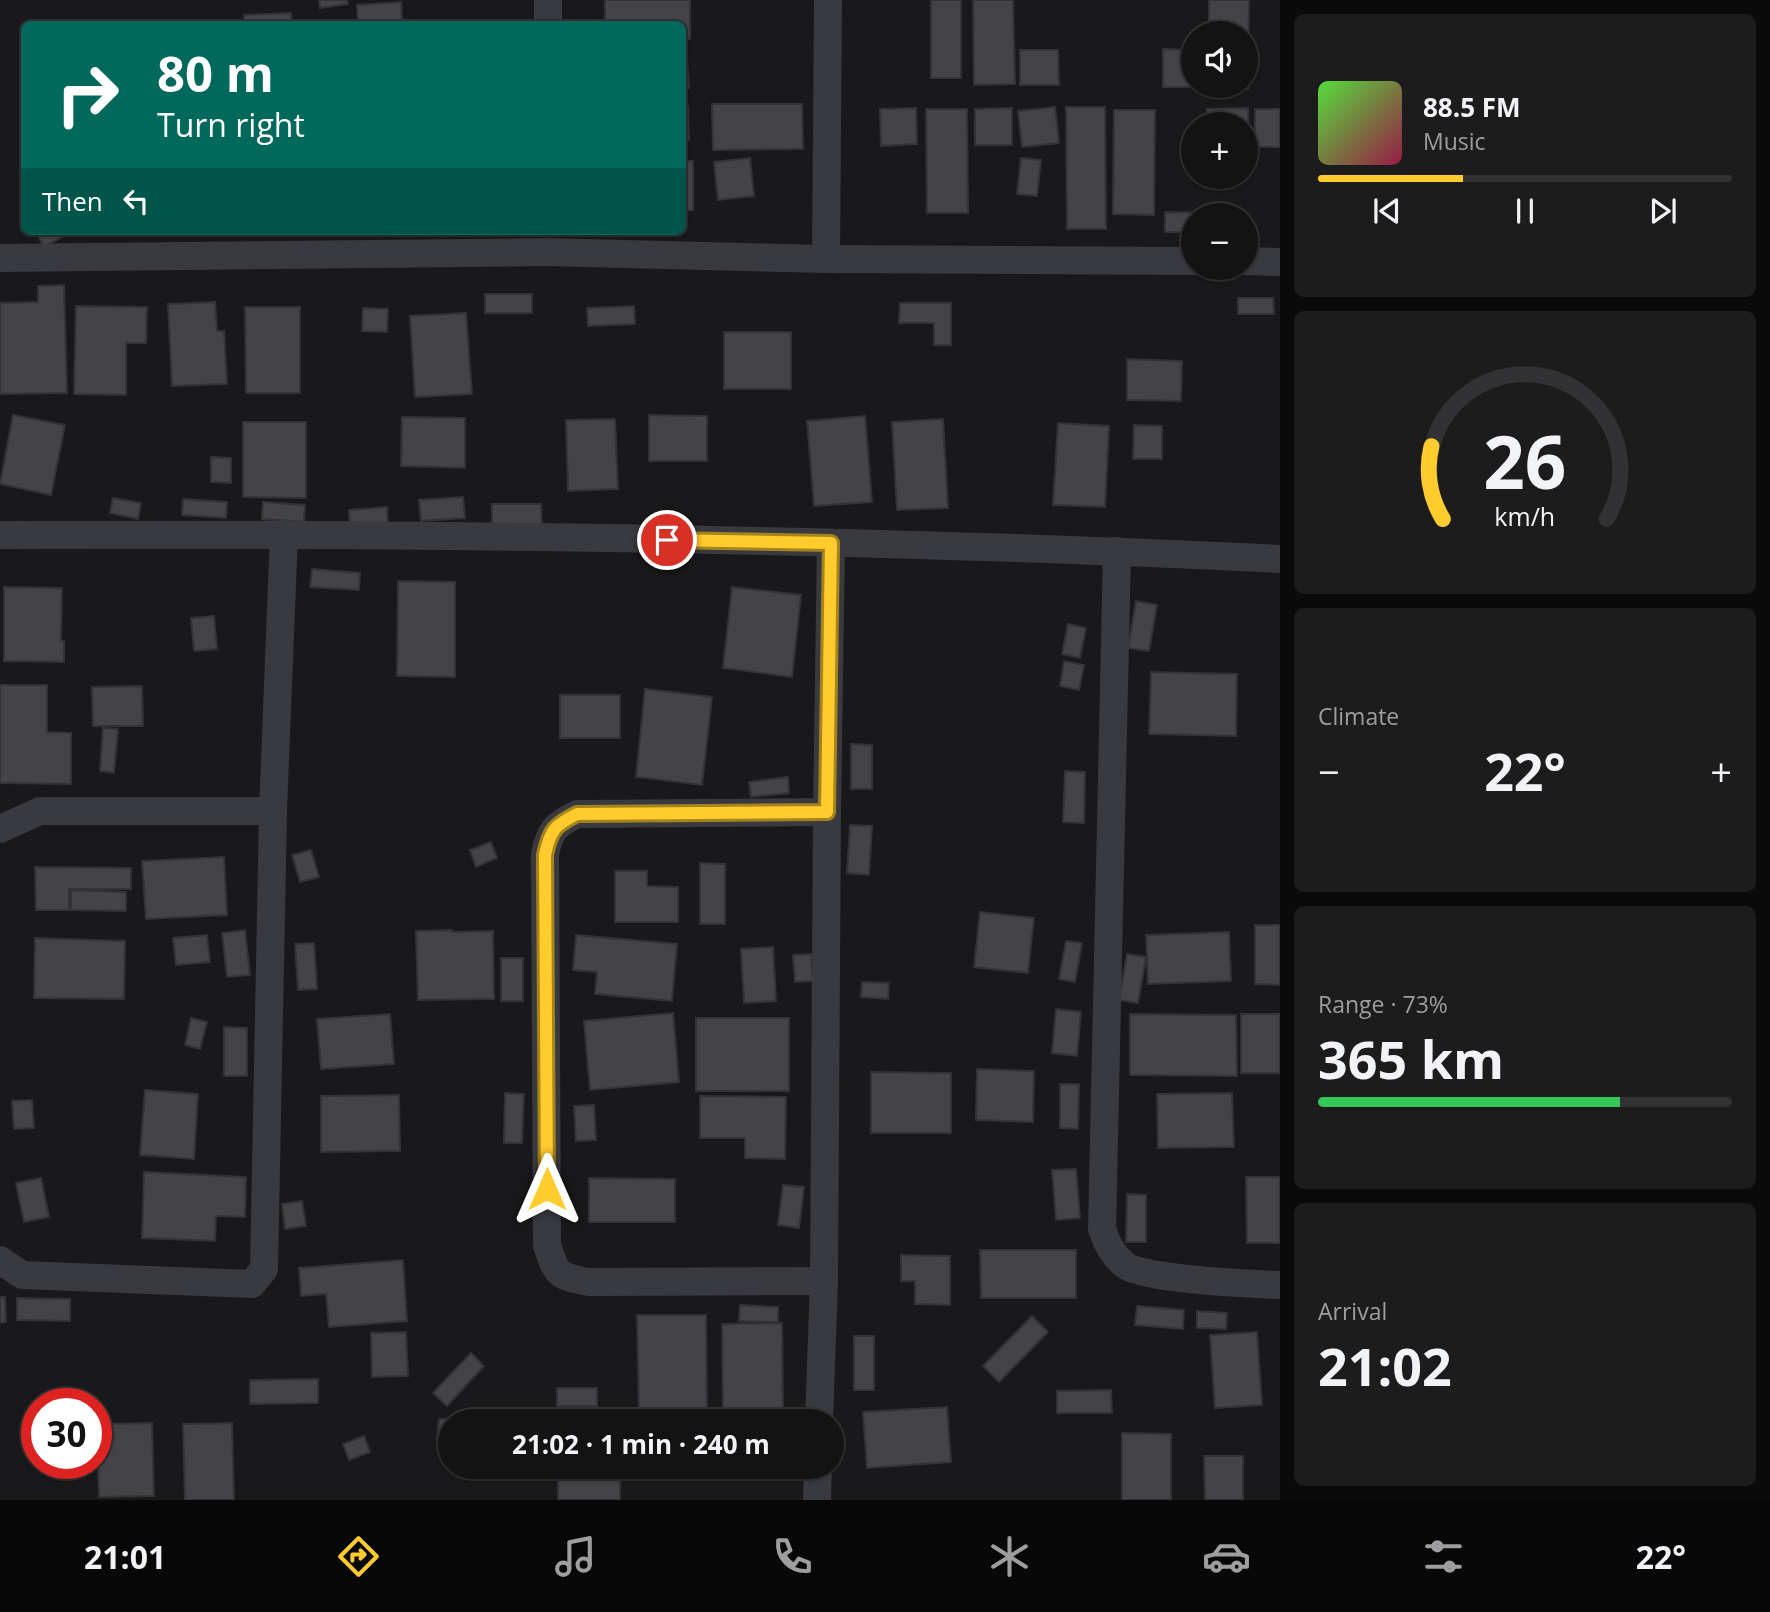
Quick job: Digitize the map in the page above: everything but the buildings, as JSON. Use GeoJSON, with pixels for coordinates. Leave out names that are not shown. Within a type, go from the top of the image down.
{"type":"FeatureCollection","features":[{"type":"Feature","properties":{"kind":"street"},"geometry":{"type":"LineString","coordinates":[[548,0],[548,21]]}},
{"type":"Feature","properties":{"kind":"street"},"geometry":{"type":"LineString","coordinates":[[826,259],[828,0]]}},
{"type":"Feature","properties":{"kind":"street"},"geometry":{"type":"LineString","coordinates":[[0,258],[547,242],[826,259],[1181,261]]}},
{"type":"Feature","properties":{"kind":"street"},"geometry":{"type":"LineString","coordinates":[[1258,261],[1280,262]]}},
{"type":"Feature","properties":{"kind":"street"},"geometry":{"type":"LineString","coordinates":[[0,1260],[22,1275],[252,1284],[264,1269],[273,811],[284,534]]}},
{"type":"Feature","properties":{"kind":"street"},"geometry":{"type":"LineString","coordinates":[[0,536],[284,534],[831,543],[1117,551],[1280,559]]}},
{"type":"Feature","properties":{"kind":"street"},"geometry":{"type":"LineString","coordinates":[[819,1409],[824,1281],[831,543]]}},
{"type":"Feature","properties":{"kind":"street"},"geometry":{"type":"LineString","coordinates":[[1117,551],[1102,1229],[1110,1250],[1126,1267],[1149,1274],[1280,1285]]}},
{"type":"Feature","properties":{"kind":"street"},"geometry":{"type":"LineString","coordinates":[[0,829],[40,811],[273,811]]}},
{"type":"Feature","properties":{"kind":"street"},"geometry":{"type":"LineString","coordinates":[[824,1281],[589,1282],[566,1278],[555,1268],[547,1245],[545,855],[548,838],[558,824],[577,814],[827,812]]}},
{"type":"Feature","properties":{"kind":"street"},"geometry":{"type":"LineString","coordinates":[[817,1500],[818,1479]]}},
{"type":"Feature","properties":{"kind":"route"},"geometry":{"type":"LineString","coordinates":[[547,1189],[545,855],[548,838],[558,824],[577,814],[827,812],[831,543],[667,540]]}}]}
